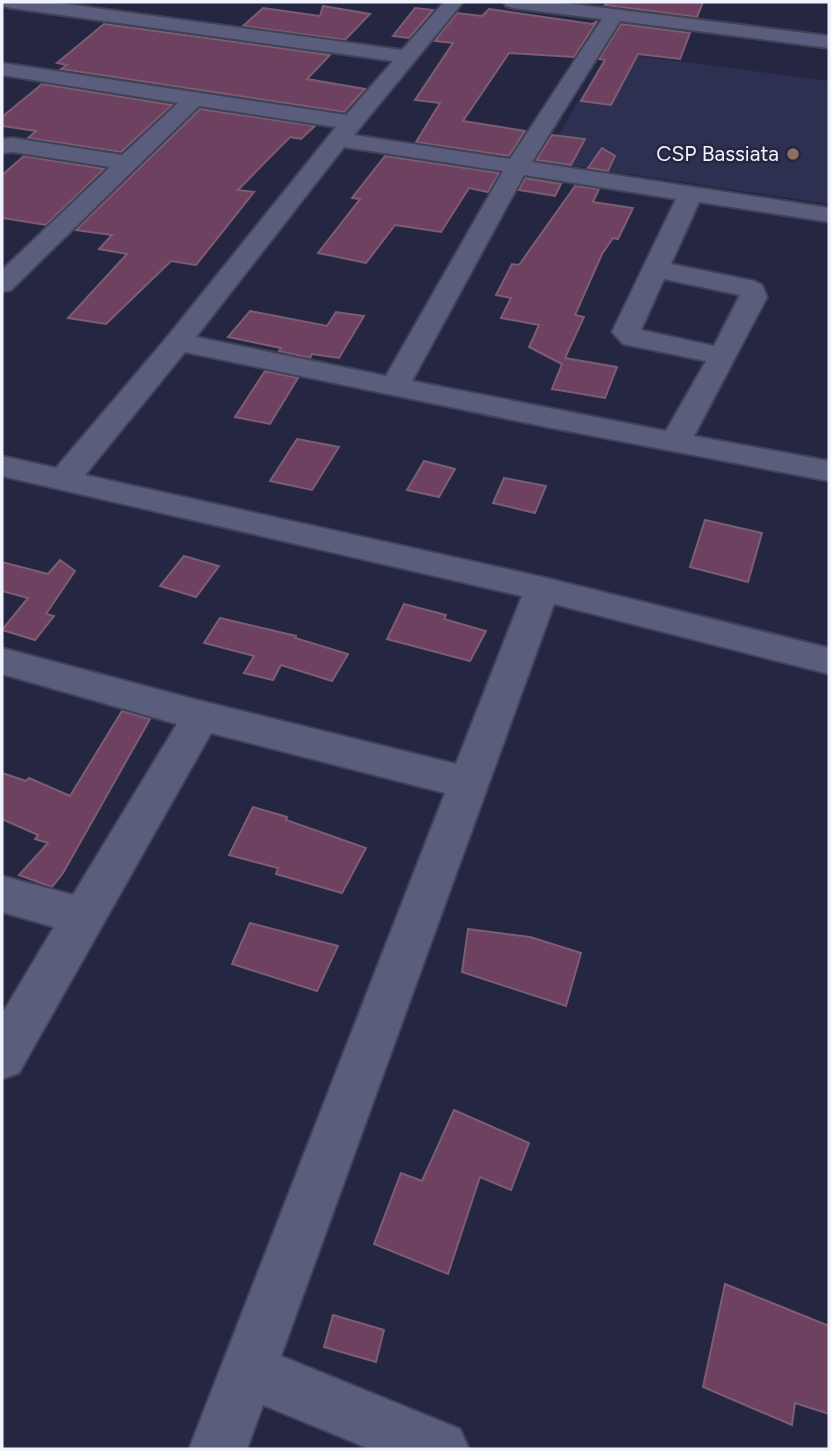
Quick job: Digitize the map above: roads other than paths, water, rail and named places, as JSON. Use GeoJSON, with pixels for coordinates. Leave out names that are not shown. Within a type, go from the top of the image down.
{"type":"FeatureCollection","features":[{"type":"Feature","properties":{"kind":"street"},"geometry":{"type":"LineString","coordinates":[[11,2],[408,57]]}},
{"type":"Feature","properties":{"kind":"street"},"geometry":{"type":"LineString","coordinates":[[63,480],[178,342],[345,131],[454,2]]}},
{"type":"Feature","properties":{"kind":"street"},"geometry":{"type":"LineString","coordinates":[[513,2],[589,6],[614,15],[728,20],[829,42]]}},
{"type":"Feature","properties":{"kind":"street"},"geometry":{"type":"LineString","coordinates":[[394,387],[518,165],[614,15]]}},
{"type":"Feature","properties":{"kind":"street"},"geometry":{"type":"LineString","coordinates":[[2,69],[197,97],[345,131],[518,165],[829,215]]}},
{"type":"Feature","properties":{"kind":"street"},"geometry":{"type":"LineString","coordinates":[[2,284],[197,97]]}},
{"type":"Feature","properties":{"kind":"street"},"geometry":{"type":"LineString","coordinates":[[2,146],[13,145],[127,163]]}},
{"type":"Feature","properties":{"kind":"street"},"geometry":{"type":"LineString","coordinates":[[691,193],[626,332],[628,336],[723,356]]}},
{"type":"Feature","properties":{"kind":"street"},"geometry":{"type":"LineString","coordinates":[[656,269],[745,287],[753,291],[754,297],[675,442]]}},
{"type":"Feature","properties":{"kind":"street"},"geometry":{"type":"LineString","coordinates":[[178,342],[394,387],[829,471]]}},
{"type":"Feature","properties":{"kind":"street"},"geometry":{"type":"LineString","coordinates":[[2,466],[542,589],[829,661]]}},
{"type":"Feature","properties":{"kind":"street"},"geometry":{"type":"LineString","coordinates":[[218,1449],[542,589]]}},
{"type":"Feature","properties":{"kind":"street"},"geometry":{"type":"LineString","coordinates":[[2,661],[201,716],[469,783]]}},
{"type":"Feature","properties":{"kind":"street"},"geometry":{"type":"LineString","coordinates":[[2,1057],[201,716]]}},
{"type":"Feature","properties":{"kind":"street"},"geometry":{"type":"LineString","coordinates":[[2,894],[84,918]]}},
{"type":"Feature","properties":{"kind":"street"},"geometry":{"type":"LineString","coordinates":[[248,1370],[440,1449]]}},
{"type":"Feature","properties":{"kind":"place","name":"CSP Bassiata"},"geometry":{"type":"Point","coordinates":[793,154]}}]}
